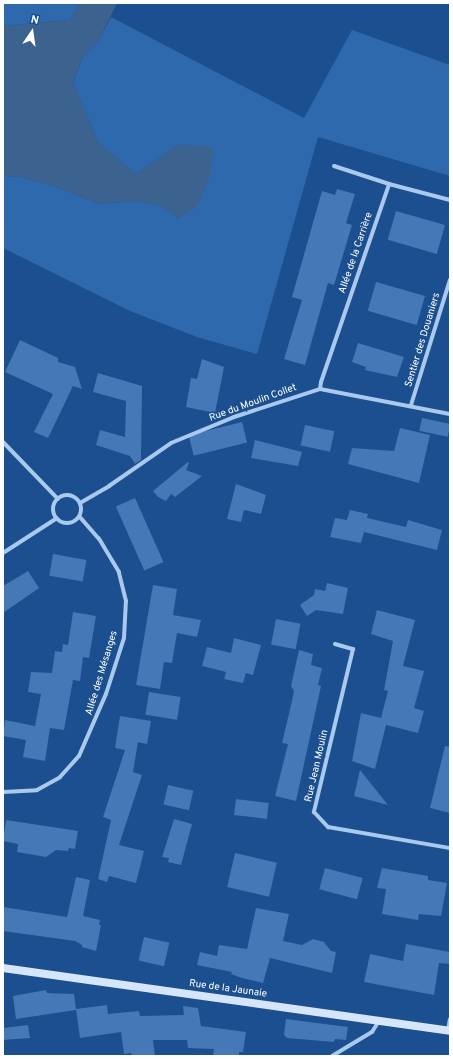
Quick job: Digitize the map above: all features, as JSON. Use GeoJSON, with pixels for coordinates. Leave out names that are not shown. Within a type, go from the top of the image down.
{"type":"FeatureCollection","features":[{"type":"Feature","properties":{"kind":"main road","name":"Rue de la Jaunaie"},"geometry":{"type":"LineString","coordinates":[[3,968],[449,1030]]}},
{"type":"Feature","properties":{"kind":"street"},"geometry":{"type":"LineString","coordinates":[[334,166],[389,184],[450,200]]}},
{"type":"Feature","properties":{"kind":"street","name":"Allée de la Carrière"},"geometry":{"type":"LineString","coordinates":[[320,389],[320,382],[389,184]]}},
{"type":"Feature","properties":{"kind":"street","name":"Sentier des Douaniers"},"geometry":{"type":"LineString","coordinates":[[411,405],[450,280]]}},
{"type":"Feature","properties":{"kind":"street","name":"Rue du Moulin Collet"},"geometry":{"type":"LineString","coordinates":[[80,503],[110,486],[170,443],[234,417],[320,389],[411,405],[450,414]]}},
{"type":"Feature","properties":{"kind":"street"},"geometry":{"type":"LineString","coordinates":[[3,442],[58,499]]}},
{"type":"Feature","properties":{"kind":"street"},"geometry":{"type":"LineString","coordinates":[[70,495],[80,503],[79,516],[68,523],[57,518],[54,510],[58,499],[70,495]]}},
{"type":"Feature","properties":{"kind":"street","name":"Allée des Mésanges"},"geometry":{"type":"LineString","coordinates":[[3,792],[37,790],[60,777],[79,756],[106,694],[124,638],[126,601],[119,572],[99,539],[79,516]]}},
{"type":"Feature","properties":{"kind":"street"},"geometry":{"type":"LineString","coordinates":[[3,553],[57,518]]}},
{"type":"Feature","properties":{"kind":"street","name":"Rue Jean Moulin"},"geometry":{"type":"LineString","coordinates":[[335,644],[353,649],[314,812],[328,827],[450,848]]}},
{"type":"Feature","properties":{"kind":"street"},"geometry":{"type":"LineString","coordinates":[[449,1030],[450,1019]]}},
{"type":"Feature","properties":{"kind":"street"},"geometry":{"type":"LineString","coordinates":[[332,1056],[372,1032],[380,1020]]}},
{"type":"Feature","properties":{"kind":"shaded area"},"geometry":{"type":"Polygon","coordinates":[[[3,3],[80,3],[70,20],[3,26],[3,3]]]}},
{"type":"Feature","properties":{"kind":"shaded area"},"geometry":{"type":"Polygon","coordinates":[[[80,3],[117,3],[99,40],[82,58],[73,83],[99,144],[136,174],[180,144],[213,147],[211,171],[199,205],[179,218],[159,205],[136,201],[99,204],[55,186],[21,177],[3,176],[3,26],[70,20],[80,3]]]}},
{"type":"Feature","properties":{"kind":"shaded area"},"geometry":{"type":"Polygon","coordinates":[[[111,17],[304,118],[352,30],[450,65],[450,176],[318,137],[257,354],[197,337],[130,311],[3,248],[3,176],[21,177],[55,186],[99,204],[136,201],[159,205],[179,218],[180,144],[136,174],[99,144],[73,84],[82,58],[99,40],[111,17]]]}},
{"type":"Feature","properties":{"kind":"building"},"geometry":{"type":"Polygon","coordinates":[[[337,189],[355,194],[346,223],[352,225],[334,285],[328,283],[305,365],[284,359],[302,300],[292,297],[322,191],[335,195],[337,189]]]}},
{"type":"Feature","properties":{"kind":"building"},"geometry":{"type":"Polygon","coordinates":[[[396,211],[445,225],[437,254],[388,240],[396,211]]]}},
{"type":"Feature","properties":{"kind":"building"},"geometry":{"type":"Polygon","coordinates":[[[376,282],[425,296],[417,325],[368,311],[376,282]]]}},
{"type":"Feature","properties":{"kind":"building"},"geometry":{"type":"Polygon","coordinates":[[[20,340],[58,358],[58,362],[75,367],[82,389],[73,386],[48,438],[34,432],[53,394],[5,372],[20,340]]]}},
{"type":"Feature","properties":{"kind":"building"},"geometry":{"type":"Polygon","coordinates":[[[358,343],[404,357],[397,377],[365,370],[366,367],[352,362],[358,343]]]}},
{"type":"Feature","properties":{"kind":"building"},"geometry":{"type":"Polygon","coordinates":[[[202,359],[224,367],[215,413],[186,407],[191,378],[197,379],[202,359]]]}},
{"type":"Feature","properties":{"kind":"building"},"geometry":{"type":"Polygon","coordinates":[[[98,373],[142,386],[141,460],[135,464],[130,456],[96,445],[100,430],[125,437],[126,401],[93,392],[98,373]]]}},
{"type":"Feature","properties":{"kind":"building"},"geometry":{"type":"Polygon","coordinates":[[[422,418],[450,424],[448,437],[419,431],[422,418]]]}},
{"type":"Feature","properties":{"kind":"building"},"geometry":{"type":"Polygon","coordinates":[[[242,422],[247,442],[194,456],[189,435],[242,422]]]}},
{"type":"Feature","properties":{"kind":"building"},"geometry":{"type":"Polygon","coordinates":[[[305,425],[334,431],[330,452],[301,446],[305,425]]]}},
{"type":"Feature","properties":{"kind":"building"},"geometry":{"type":"Polygon","coordinates":[[[400,428],[430,435],[419,483],[348,464],[352,448],[394,451],[400,428]]]}},
{"type":"Feature","properties":{"kind":"building"},"geometry":{"type":"Polygon","coordinates":[[[255,440],[302,452],[298,466],[251,458],[255,440]]]}},
{"type":"Feature","properties":{"kind":"building"},"geometry":{"type":"Polygon","coordinates":[[[188,462],[189,463],[186,470],[202,476],[175,497],[171,494],[166,501],[158,497],[153,491],[188,462]]]}},
{"type":"Feature","properties":{"kind":"building"},"geometry":{"type":"Polygon","coordinates":[[[236,484],[266,495],[261,514],[244,510],[241,522],[227,519],[236,484]]]}},
{"type":"Feature","properties":{"kind":"building"},"geometry":{"type":"Polygon","coordinates":[[[135,498],[163,562],[144,570],[116,507],[135,498]]]}},
{"type":"Feature","properties":{"kind":"building"},"geometry":{"type":"Polygon","coordinates":[[[350,510],[368,514],[367,518],[406,527],[408,520],[442,530],[437,550],[364,532],[361,543],[330,537],[335,518],[347,520],[350,510]]]}},
{"type":"Feature","properties":{"kind":"building"},"geometry":{"type":"Polygon","coordinates":[[[53,554],[86,560],[83,582],[49,576],[53,554]]]}},
{"type":"Feature","properties":{"kind":"building"},"geometry":{"type":"Polygon","coordinates":[[[28,571],[39,588],[3,613],[3,586],[28,571]]]}},
{"type":"Feature","properties":{"kind":"building"},"geometry":{"type":"Polygon","coordinates":[[[327,583],[348,588],[343,614],[316,610],[307,616],[300,605],[314,595],[315,589],[325,591],[327,583]]]}},
{"type":"Feature","properties":{"kind":"building"},"geometry":{"type":"Polygon","coordinates":[[[153,585],[177,589],[173,615],[201,620],[197,637],[177,633],[172,663],[164,662],[160,689],[136,685],[153,585]]]}},
{"type":"Feature","properties":{"kind":"building"},"geometry":{"type":"Polygon","coordinates":[[[377,610],[415,620],[403,666],[424,671],[414,708],[424,711],[418,733],[386,725],[375,769],[352,761],[361,713],[381,718],[388,691],[384,690],[393,641],[371,634],[377,610]]]}},
{"type":"Feature","properties":{"kind":"building"},"geometry":{"type":"Polygon","coordinates":[[[73,612],[96,616],[89,658],[83,657],[80,681],[73,680],[64,730],[50,728],[45,761],[23,757],[26,740],[3,736],[5,720],[35,726],[41,694],[28,692],[31,672],[52,673],[55,651],[62,652],[63,644],[68,645],[73,612]]]}},
{"type":"Feature","properties":{"kind":"building"},"geometry":{"type":"Polygon","coordinates":[[[276,619],[301,624],[296,649],[271,645],[276,619]]]}},
{"type":"Feature","properties":{"kind":"building"},"geometry":{"type":"Polygon","coordinates":[[[234,638],[261,645],[253,675],[246,673],[243,683],[224,679],[226,672],[202,666],[207,647],[231,653],[234,638]]]}},
{"type":"Feature","properties":{"kind":"building"},"geometry":{"type":"Polygon","coordinates":[[[299,650],[313,654],[311,665],[322,668],[318,685],[321,686],[296,801],[275,796],[288,744],[282,743],[294,691],[291,686],[299,650]]]}},
{"type":"Feature","properties":{"kind":"building"},"geometry":{"type":"Polygon","coordinates":[[[149,692],[181,697],[177,720],[145,715],[149,692]]]}},
{"type":"Feature","properties":{"kind":"building"},"geometry":{"type":"Polygon","coordinates":[[[120,716],[151,721],[147,744],[138,742],[133,772],[142,775],[119,845],[144,851],[136,883],[109,876],[107,882],[98,879],[111,820],[103,817],[125,750],[115,748],[120,716]]]}},
{"type":"Feature","properties":{"kind":"building"},"geometry":{"type":"Polygon","coordinates":[[[445,746],[450,747],[450,813],[430,808],[445,746]]]}},
{"type":"Feature","properties":{"kind":"building"},"geometry":{"type":"Polygon","coordinates":[[[360,770],[388,805],[354,796],[360,770]]]}},
{"type":"Feature","properties":{"kind":"building"},"geometry":{"type":"Polygon","coordinates":[[[168,785],[193,791],[189,810],[164,804],[168,785]]]}},
{"type":"Feature","properties":{"kind":"building"},"geometry":{"type":"Polygon","coordinates":[[[236,799],[269,803],[267,819],[234,815],[236,799]]]}},
{"type":"Feature","properties":{"kind":"building"},"geometry":{"type":"Polygon","coordinates":[[[174,819],[192,824],[181,865],[168,862],[169,858],[162,857],[174,819]]]}},
{"type":"Feature","properties":{"kind":"building"},"geometry":{"type":"Polygon","coordinates":[[[6,820],[78,831],[75,849],[69,848],[68,851],[56,850],[46,857],[17,852],[18,844],[3,841],[6,820]]]}},
{"type":"Feature","properties":{"kind":"building"},"geometry":{"type":"Polygon","coordinates":[[[235,853],[277,863],[269,897],[227,887],[235,853]]]}},
{"type":"Feature","properties":{"kind":"building"},"geometry":{"type":"Polygon","coordinates":[[[325,868],[363,878],[357,899],[319,889],[325,868]]]}},
{"type":"Feature","properties":{"kind":"building"},"geometry":{"type":"Polygon","coordinates":[[[382,868],[428,876],[428,880],[447,883],[441,916],[419,914],[418,920],[382,914],[386,889],[377,888],[382,868]]]}},
{"type":"Feature","properties":{"kind":"building"},"geometry":{"type":"Polygon","coordinates":[[[76,877],[90,880],[83,916],[100,920],[99,925],[101,925],[96,951],[82,947],[82,945],[75,941],[3,931],[3,907],[67,917],[76,877]]]}},
{"type":"Feature","properties":{"kind":"building"},"geometry":{"type":"Polygon","coordinates":[[[256,908],[289,914],[283,941],[302,945],[313,939],[324,942],[331,951],[336,952],[332,973],[270,958],[263,983],[242,978],[231,974],[232,972],[197,965],[200,952],[217,956],[219,945],[247,949],[256,908]]]}},
{"type":"Feature","properties":{"kind":"building"},"geometry":{"type":"Polygon","coordinates":[[[144,937],[169,943],[164,966],[139,960],[144,937]]]}},
{"type":"Feature","properties":{"kind":"building"},"geometry":{"type":"Polygon","coordinates":[[[406,944],[450,952],[450,964],[439,963],[434,995],[364,982],[370,954],[403,961],[406,944]]]}},
{"type":"Feature","properties":{"kind":"building"},"geometry":{"type":"Polygon","coordinates":[[[46,990],[47,993],[74,994],[76,1010],[16,1019],[13,996],[46,990]]]}},
{"type":"Feature","properties":{"kind":"building"},"geometry":{"type":"Polygon","coordinates":[[[107,1005],[108,1014],[139,1011],[140,1016],[184,1015],[183,1006],[198,1008],[201,1026],[246,1032],[243,1052],[239,1052],[239,1056],[213,1055],[214,1049],[188,1048],[187,1040],[153,1040],[155,1056],[132,1056],[131,1053],[124,1054],[121,1032],[80,1038],[76,1009],[107,1005]]]}},
{"type":"Feature","properties":{"kind":"building"},"geometry":{"type":"Polygon","coordinates":[[[286,1019],[348,1027],[346,1040],[335,1039],[334,1042],[287,1038],[284,1035],[286,1019]]]}},
{"type":"Feature","properties":{"kind":"building"},"geometry":{"type":"Polygon","coordinates":[[[28,1025],[30,1038],[3,1040],[3,1028],[28,1025]]]}}]}
